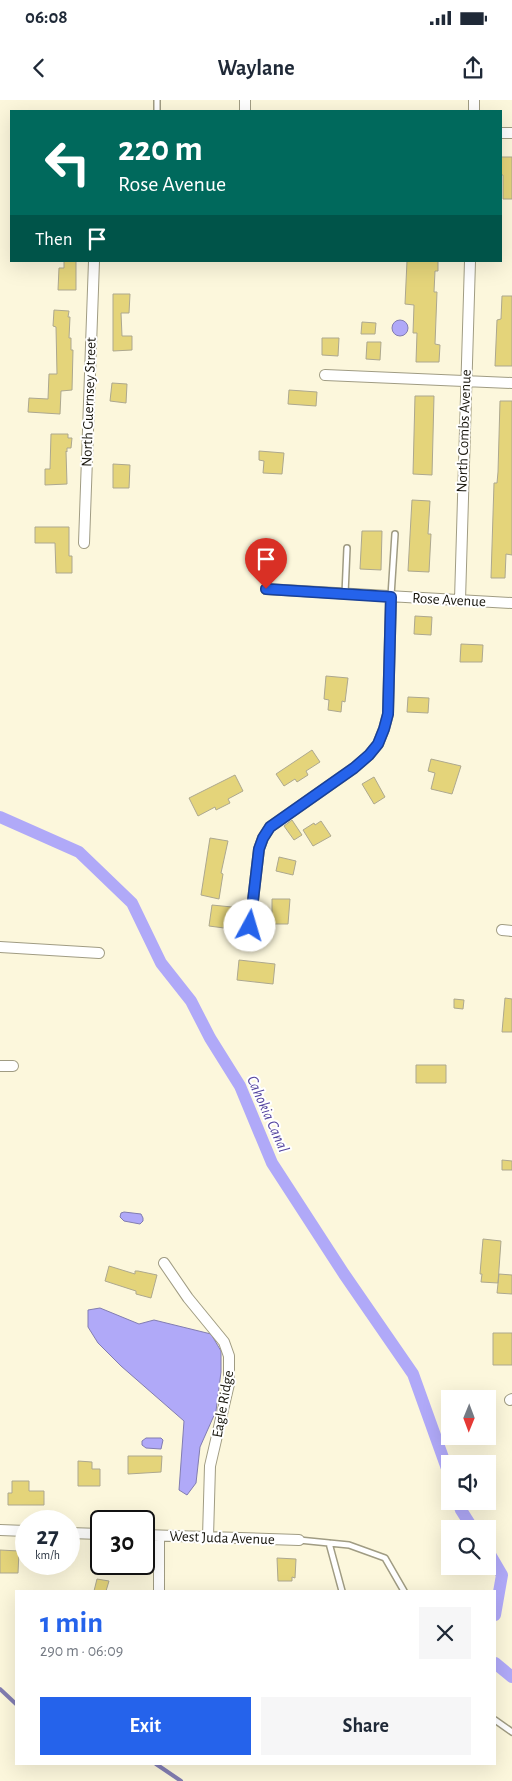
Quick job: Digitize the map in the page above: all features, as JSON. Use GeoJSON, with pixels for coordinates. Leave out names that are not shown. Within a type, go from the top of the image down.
{"type":"FeatureCollection","features":[{"type":"Feature","properties":{"kind":"street","name":"North Guernsey Street"},"geometry":{"type":"LineString","coordinates":[[84,543],[94,262]]}},
{"type":"Feature","properties":{"kind":"street","name":"North Combs Avenue"},"geometry":{"type":"LineString","coordinates":[[460,600],[470,262]]}},
{"type":"Feature","properties":{"kind":"street"},"geometry":{"type":"LineString","coordinates":[[325,375],[512,384]]}},
{"type":"Feature","properties":{"kind":"street","name":"Rose Avenue"},"geometry":{"type":"LineString","coordinates":[[266,589],[512,603]]}},
{"type":"Feature","properties":{"kind":"street"},"geometry":{"type":"LineString","coordinates":[[250,926],[259,849],[270,827],[354,768],[369,755],[382,736],[388,714],[391,597]]}},
{"type":"Feature","properties":{"kind":"street"},"geometry":{"type":"LineString","coordinates":[[0,947],[99,953]]}},
{"type":"Feature","properties":{"kind":"street"},"geometry":{"type":"LineString","coordinates":[[0,1066],[13,1066]]}},
{"type":"Feature","properties":{"kind":"street","name":"Eagle Ridge"},"geometry":{"type":"LineString","coordinates":[[164,1263],[188,1298],[224,1342],[229,1356],[229,1384],[210,1466],[208,1537]]}},
{"type":"Feature","properties":{"kind":"street"},"geometry":{"type":"LineString","coordinates":[[0,1530],[15,1531]]}},
{"type":"Feature","properties":{"kind":"street","name":"West Juda Avenue"},"geometry":{"type":"LineString","coordinates":[[155,1536],[299,1540]]}},
{"type":"Feature","properties":{"kind":"street"},"geometry":{"type":"LineString","coordinates":[[159,1536],[159,1590]]}},
{"type":"Feature","properties":{"kind":"lane"},"geometry":{"type":"LineString","coordinates":[[391,597],[395,534]]}},
{"type":"Feature","properties":{"kind":"lane"},"geometry":{"type":"LineString","coordinates":[[345,594],[347,548]]}},
{"type":"Feature","properties":{"kind":"lane"},"geometry":{"type":"LineString","coordinates":[[299,1540],[349,1545],[385,1558],[403,1590]]}},
{"type":"Feature","properties":{"kind":"lane"},"geometry":{"type":"LineString","coordinates":[[329,1543],[342,1590]]}},
{"type":"Feature","properties":{"kind":"lane"},"geometry":{"type":"LineString","coordinates":[[496,1721],[512,1732]]}},
{"type":"Feature","properties":{"kind":"shaded area"},"geometry":{"type":"Polygon","coordinates":[[[400,320],[408,328],[400,336],[392,328],[400,320]]]}},
{"type":"Feature","properties":{"kind":"shaded area"},"geometry":{"type":"Polygon","coordinates":[[[121,1213],[141,1214],[143,1221],[140,1224],[124,1221],[120,1217],[121,1213]]]}},
{"type":"Feature","properties":{"kind":"shaded area"},"geometry":{"type":"Polygon","coordinates":[[[100,1308],[139,1324],[154,1320],[211,1334],[221,1351],[221,1372],[216,1411],[200,1447],[196,1483],[187,1495],[179,1490],[184,1421],[121,1366],[98,1343],[88,1327],[88,1310],[100,1308]]]}},
{"type":"Feature","properties":{"kind":"shaded area"},"geometry":{"type":"Polygon","coordinates":[[[146,1438],[161,1438],[163,1440],[161,1449],[146,1448],[142,1445],[142,1441],[146,1438]]]}},
{"type":"Feature","properties":{"kind":"building"},"geometry":{"type":"Polygon","coordinates":[[[502,157],[512,157],[512,199],[503,199],[502,157]]]}},
{"type":"Feature","properties":{"kind":"building"},"geometry":{"type":"Polygon","coordinates":[[[64,262],[76,262],[76,290],[58,290],[59,268],[64,268],[64,262]]]}},
{"type":"Feature","properties":{"kind":"building"},"geometry":{"type":"Polygon","coordinates":[[[407,262],[438,262],[438,271],[435,271],[434,292],[437,292],[435,344],[440,345],[439,362],[416,362],[417,333],[413,333],[414,305],[405,304],[407,262]]]}},
{"type":"Feature","properties":{"kind":"building"},"geometry":{"type":"Polygon","coordinates":[[[113,294],[130,294],[129,313],[121,313],[122,336],[132,336],[132,350],[113,351],[113,294]]]}},
{"type":"Feature","properties":{"kind":"building"},"geometry":{"type":"Polygon","coordinates":[[[502,296],[512,296],[512,366],[495,366],[497,320],[501,319],[502,296]]]}},
{"type":"Feature","properties":{"kind":"building"},"geometry":{"type":"Polygon","coordinates":[[[54,310],[69,311],[69,338],[71,338],[71,350],[73,350],[72,390],[61,391],[60,414],[28,412],[29,398],[48,399],[49,374],[57,374],[56,327],[53,326],[54,310]]]}},
{"type":"Feature","properties":{"kind":"building"},"geometry":{"type":"Polygon","coordinates":[[[362,322],[376,323],[375,334],[361,334],[362,322]]]}},
{"type":"Feature","properties":{"kind":"building"},"geometry":{"type":"Polygon","coordinates":[[[322,338],[339,338],[338,356],[322,355],[322,338]]]}},
{"type":"Feature","properties":{"kind":"building"},"geometry":{"type":"Polygon","coordinates":[[[367,342],[381,342],[380,360],[366,359],[367,342]]]}},
{"type":"Feature","properties":{"kind":"building"},"geometry":{"type":"Polygon","coordinates":[[[112,383],[127,384],[126,403],[110,401],[112,383]]]}},
{"type":"Feature","properties":{"kind":"building"},"geometry":{"type":"Polygon","coordinates":[[[289,390],[317,392],[316,406],[288,404],[289,390]]]}},
{"type":"Feature","properties":{"kind":"building"},"geometry":{"type":"Polygon","coordinates":[[[415,396],[434,396],[432,475],[413,474],[415,396]]]}},
{"type":"Feature","properties":{"kind":"building"},"geometry":{"type":"Polygon","coordinates":[[[500,401],[512,401],[512,555],[506,554],[505,578],[491,578],[494,483],[497,483],[498,472],[500,401]]]}},
{"type":"Feature","properties":{"kind":"building"},"geometry":{"type":"Polygon","coordinates":[[[51,434],[68,434],[68,438],[72,438],[71,448],[67,448],[66,451],[67,484],[45,485],[45,469],[50,469],[51,434]]]}},
{"type":"Feature","properties":{"kind":"building"},"geometry":{"type":"Polygon","coordinates":[[[259,451],[284,453],[282,474],[263,473],[264,461],[259,460],[259,451]]]}},
{"type":"Feature","properties":{"kind":"building"},"geometry":{"type":"Polygon","coordinates":[[[113,464],[130,465],[129,488],[113,488],[113,464]]]}},
{"type":"Feature","properties":{"kind":"building"},"geometry":{"type":"Polygon","coordinates":[[[412,500],[430,501],[428,534],[431,534],[429,572],[408,571],[412,500]]]}},
{"type":"Feature","properties":{"kind":"building"},"geometry":{"type":"Polygon","coordinates":[[[35,527],[69,527],[69,556],[72,556],[72,573],[56,573],[55,543],[35,543],[35,527]]]}},
{"type":"Feature","properties":{"kind":"building"},"geometry":{"type":"Polygon","coordinates":[[[362,531],[382,531],[381,570],[360,569],[362,531]]]}},
{"type":"Feature","properties":{"kind":"building"},"geometry":{"type":"Polygon","coordinates":[[[415,616],[432,617],[431,635],[414,634],[415,616]]]}},
{"type":"Feature","properties":{"kind":"building"},"geometry":{"type":"Polygon","coordinates":[[[461,644],[483,645],[482,662],[460,662],[461,644]]]}},
{"type":"Feature","properties":{"kind":"building"},"geometry":{"type":"Polygon","coordinates":[[[326,676],[348,678],[345,702],[342,701],[341,712],[328,710],[329,700],[324,699],[326,676]]]}},
{"type":"Feature","properties":{"kind":"building"},"geometry":{"type":"Polygon","coordinates":[[[408,697],[429,698],[428,713],[407,712],[408,697]]]}},
{"type":"Feature","properties":{"kind":"building"},"geometry":{"type":"Polygon","coordinates":[[[312,750],[320,762],[306,771],[308,775],[297,782],[295,779],[284,786],[276,774],[312,750]]]}},
{"type":"Feature","properties":{"kind":"building"},"geometry":{"type":"Polygon","coordinates":[[[431,759],[461,766],[452,794],[431,789],[435,773],[428,771],[431,759]]]}},
{"type":"Feature","properties":{"kind":"building"},"geometry":{"type":"Polygon","coordinates":[[[235,775],[243,791],[228,799],[230,803],[216,810],[215,807],[198,816],[189,798],[235,775]]]}},
{"type":"Feature","properties":{"kind":"building"},"geometry":{"type":"Polygon","coordinates":[[[374,777],[385,797],[374,804],[362,784],[374,777]]]}},
{"type":"Feature","properties":{"kind":"building"},"geometry":{"type":"Polygon","coordinates":[[[292,820],[302,835],[294,840],[284,826],[292,820]]]}},
{"type":"Feature","properties":{"kind":"building"},"geometry":{"type":"Polygon","coordinates":[[[321,821],[331,836],[313,846],[303,830],[321,821]]]}},
{"type":"Feature","properties":{"kind":"building"},"geometry":{"type":"Polygon","coordinates":[[[210,838],[228,841],[221,873],[223,874],[219,899],[201,895],[210,838]]]}},
{"type":"Feature","properties":{"kind":"building"},"geometry":{"type":"Polygon","coordinates":[[[279,857],[296,861],[293,875],[276,871],[279,857]]]}},
{"type":"Feature","properties":{"kind":"building"},"geometry":{"type":"Polygon","coordinates":[[[272,899],[290,899],[288,924],[272,924],[272,899]]]}},
{"type":"Feature","properties":{"kind":"building"},"geometry":{"type":"Polygon","coordinates":[[[212,905],[232,907],[231,919],[226,919],[224,928],[209,926],[212,905]]]}},
{"type":"Feature","properties":{"kind":"building"},"geometry":{"type":"Polygon","coordinates":[[[239,960],[275,964],[273,984],[237,980],[239,960]]]}},
{"type":"Feature","properties":{"kind":"building"},"geometry":{"type":"Polygon","coordinates":[[[505,998],[512,999],[512,1032],[502,1032],[505,998]]]}},
{"type":"Feature","properties":{"kind":"building"},"geometry":{"type":"Polygon","coordinates":[[[454,999],[464,1000],[463,1009],[454,1008],[454,999]]]}},
{"type":"Feature","properties":{"kind":"building"},"geometry":{"type":"Polygon","coordinates":[[[416,1065],[446,1065],[446,1083],[416,1083],[416,1065]]]}},
{"type":"Feature","properties":{"kind":"building"},"geometry":{"type":"Polygon","coordinates":[[[502,1160],[512,1161],[512,1170],[502,1170],[502,1160]]]}},
{"type":"Feature","properties":{"kind":"building"},"geometry":{"type":"Polygon","coordinates":[[[483,1239],[501,1241],[498,1283],[481,1282],[483,1239]]]}},
{"type":"Feature","properties":{"kind":"building"},"geometry":{"type":"Polygon","coordinates":[[[109,1266],[135,1274],[135,1271],[138,1271],[157,1275],[151,1298],[105,1281],[109,1266]]]}},
{"type":"Feature","properties":{"kind":"building"},"geometry":{"type":"Polygon","coordinates":[[[499,1274],[512,1275],[512,1294],[497,1293],[499,1274]]]}},
{"type":"Feature","properties":{"kind":"building"},"geometry":{"type":"Polygon","coordinates":[[[493,1333],[512,1333],[512,1365],[493,1365],[493,1333]]]}},
{"type":"Feature","properties":{"kind":"building"},"geometry":{"type":"Polygon","coordinates":[[[128,1456],[162,1456],[161,1472],[128,1474],[128,1456]]]}},
{"type":"Feature","properties":{"kind":"building"},"geometry":{"type":"Polygon","coordinates":[[[78,1461],[92,1462],[92,1469],[100,1469],[100,1486],[78,1486],[78,1461]]]}},
{"type":"Feature","properties":{"kind":"building"},"geometry":{"type":"Polygon","coordinates":[[[12,1481],[29,1481],[29,1491],[44,1491],[44,1505],[8,1505],[8,1493],[12,1493],[12,1481]]]}},
{"type":"Feature","properties":{"kind":"building"},"geometry":{"type":"Polygon","coordinates":[[[0,1550],[15,1551],[15,1573],[0,1573],[0,1550]]]}},
{"type":"Feature","properties":{"kind":"building"},"geometry":{"type":"Polygon","coordinates":[[[277,1558],[296,1559],[295,1578],[292,1577],[292,1581],[278,1581],[277,1558]]]}},
{"type":"Feature","properties":{"kind":"building"},"geometry":{"type":"Polygon","coordinates":[[[97,1579],[109,1581],[106,1590],[94,1590],[97,1579]]]}},
{"type":"Feature","properties":{"kind":"waterway","name":"Cahokia Canal"},"geometry":{"type":"LineString","coordinates":[[0,817],[79,852],[132,903],[161,963],[191,1001],[210,1038],[240,1086],[272,1163],[344,1274],[413,1374],[442,1455]]}},
{"type":"Feature","properties":{"kind":"waterway","name":"Cahokia Canal"},"geometry":{"type":"LineString","coordinates":[[461,1510],[467,1520]]}},
{"type":"Feature","properties":{"kind":"waterway","name":"Cahokia Canal"},"geometry":{"type":"LineString","coordinates":[[496,1565],[502,1575],[496,1609]]}},
{"type":"Feature","properties":{"kind":"waterway","name":"Cahokia Canal"},"geometry":{"type":"LineString","coordinates":[[496,1664],[512,1677]]}},
{"type":"Feature","properties":{"kind":"waterway"},"geometry":{"type":"LineString","coordinates":[[0,1689],[15,1703]]}},
{"type":"Feature","properties":{"kind":"waterway"},"geometry":{"type":"LineString","coordinates":[[157,1765],[181,1781]]}},
{"type":"Feature","properties":{"kind":"route"},"geometry":{"type":"LineString","coordinates":[[250,926],[259,849],[270,827],[332,785],[369,755],[382,736],[388,714],[391,597],[266,589]]}}]}
